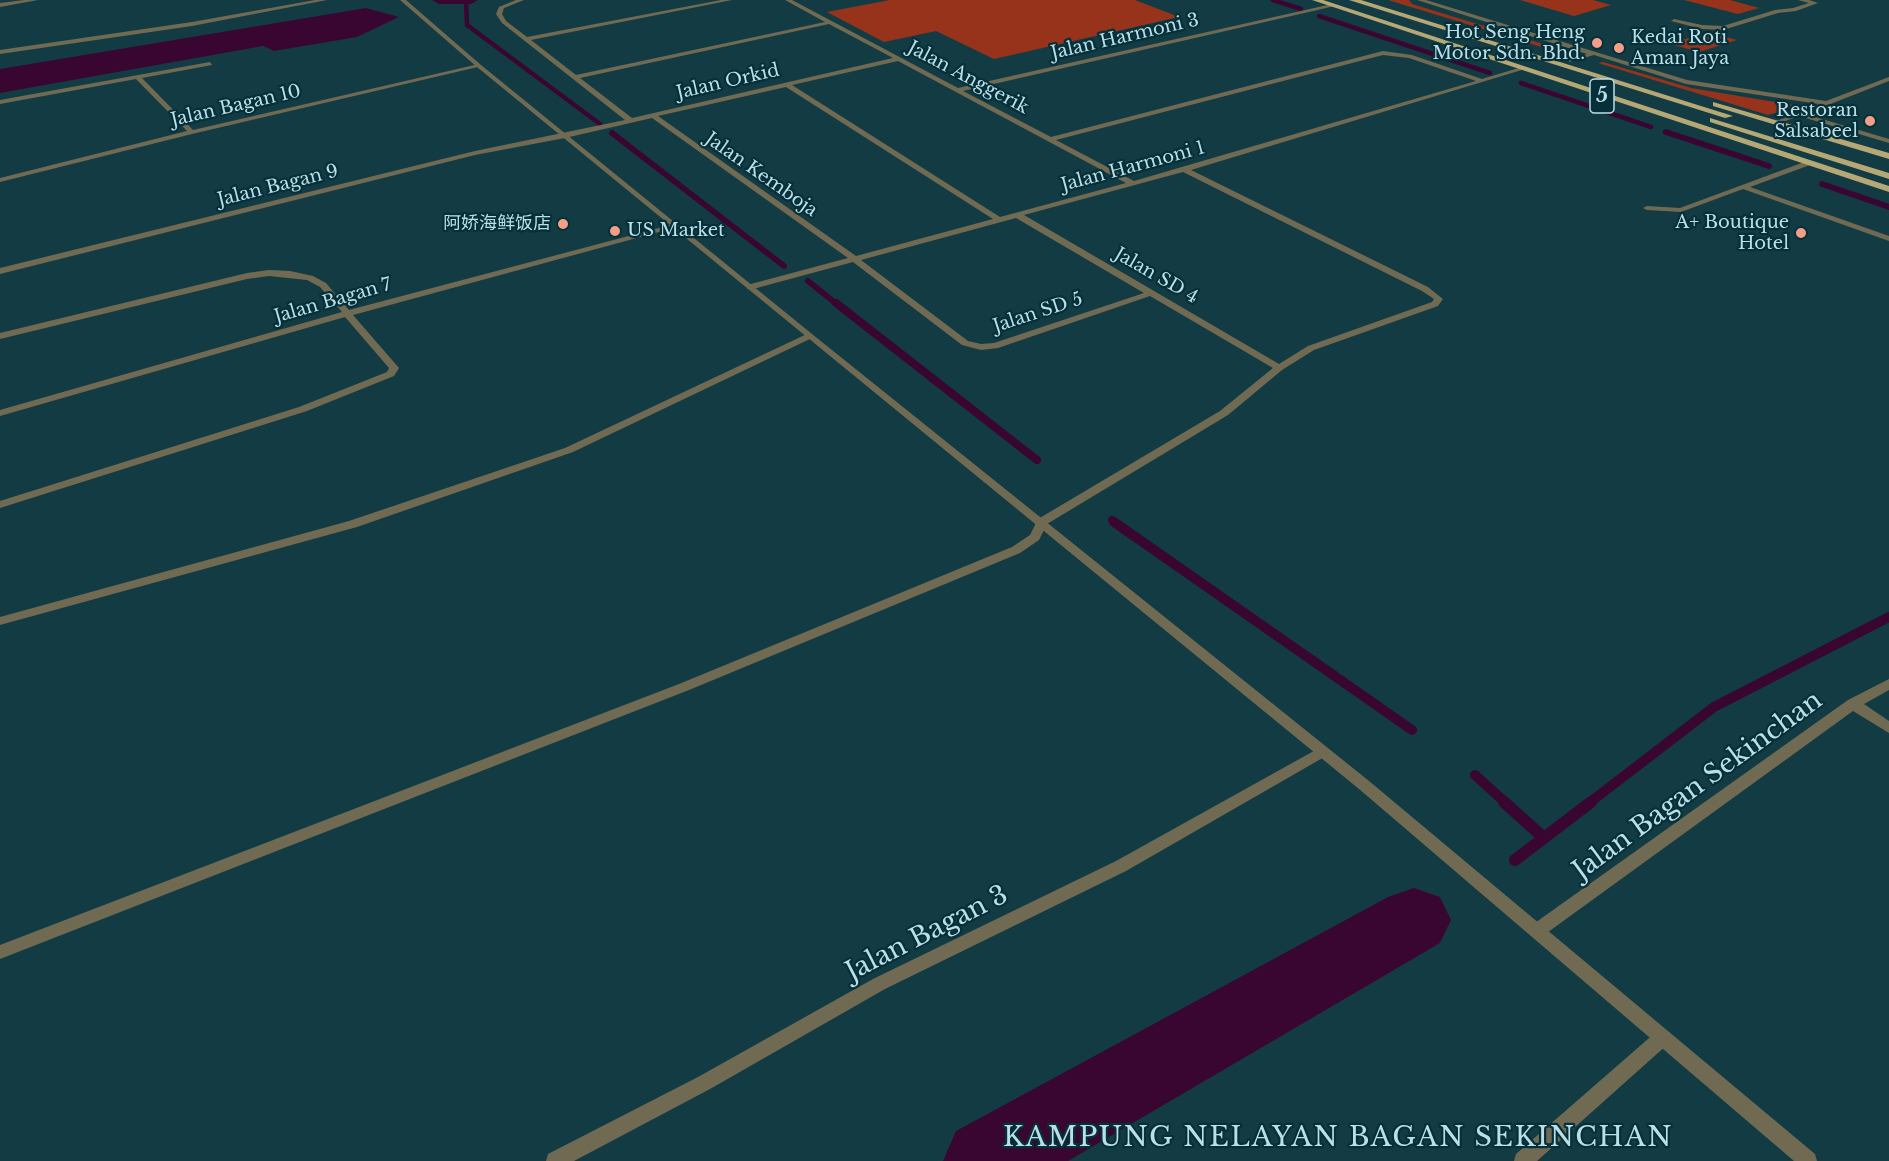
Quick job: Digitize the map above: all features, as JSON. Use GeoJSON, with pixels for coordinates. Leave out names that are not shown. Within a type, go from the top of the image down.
{"type":"FeatureCollection","features":[{"type":"Feature","properties":{"kind":"highway","name":"5"},"geometry":{"type":"LineString","coordinates":[[1316,0],[1332,3],[1522,69],[1889,189]]}},
{"type":"Feature","properties":{"kind":"highway","name":"5"},"geometry":{"type":"LineString","coordinates":[[1332,3],[1374,3],[1889,156]]}},
{"type":"Feature","properties":{"kind":"highway","name":"5"},"geometry":{"type":"LineString","coordinates":[[1351,3],[1889,176]]}},
{"type":"Feature","properties":{"kind":"highway","name":"5"},"geometry":{"type":"LineString","coordinates":[[1374,3],[1889,166]]}},
{"type":"Feature","properties":{"kind":"street"},"geometry":{"type":"LineString","coordinates":[[0,5],[35,0]]}},
{"type":"Feature","properties":{"kind":"street"},"geometry":{"type":"LineString","coordinates":[[0,52],[180,26],[324,0]]}},
{"type":"Feature","properties":{"kind":"street"},"geometry":{"type":"LineString","coordinates":[[402,0],[479,66],[809,336],[1042,522],[1538,930],[1808,1161]]}},
{"type":"Feature","properties":{"kind":"street"},"geometry":{"type":"LineString","coordinates":[[521,0],[502,7],[499,14],[504,22],[631,121]]}},
{"type":"Feature","properties":{"kind":"street"},"geometry":{"type":"LineString","coordinates":[[528,39],[729,0]]}},
{"type":"Feature","properties":{"kind":"street","name":"Jalan Anggerik"},"geometry":{"type":"LineString","coordinates":[[788,0],[1133,184]]}},
{"type":"Feature","properties":{"kind":"street"},"geometry":{"type":"LineString","coordinates":[[1420,0],[1421,3],[1686,82],[1827,103]]}},
{"type":"Feature","properties":{"kind":"street"},"geometry":{"type":"LineString","coordinates":[[1674,21],[1702,27],[1723,28],[1777,11],[1794,10],[1815,3],[1801,0]]}},
{"type":"Feature","properties":{"kind":"street","name":"Jalan Harmoni 3"},"geometry":{"type":"LineString","coordinates":[[958,90],[1332,3]]}},
{"type":"Feature","properties":{"kind":"street"},"geometry":{"type":"LineString","coordinates":[[576,76],[832,22]]}},
{"type":"Feature","properties":{"kind":"street"},"geometry":{"type":"LineString","coordinates":[[1052,139],[1383,53],[1410,56],[1482,81]]}},
{"type":"Feature","properties":{"kind":"street"},"geometry":{"type":"LineString","coordinates":[[1571,61],[1592,54]]}},
{"type":"Feature","properties":{"kind":"street","name":"Jalan Orkid"},"geometry":{"type":"LineString","coordinates":[[566,136],[898,59]]}},
{"type":"Feature","properties":{"kind":"street"},"geometry":{"type":"LineString","coordinates":[[0,102],[210,64]]}},
{"type":"Feature","properties":{"kind":"street","name":"Jalan Bagan 10"},"geometry":{"type":"LineString","coordinates":[[0,180],[192,132],[479,66]]}},
{"type":"Feature","properties":{"kind":"street","name":"Jalan Harmoni 1"},"geometry":{"type":"LineString","coordinates":[[750,287],[1184,170],[1522,69]]}},
{"type":"Feature","properties":{"kind":"street"},"geometry":{"type":"LineString","coordinates":[[138,78],[192,132]]}},
{"type":"Feature","properties":{"kind":"street"},"geometry":{"type":"LineString","coordinates":[[1777,122],[1889,79]]}},
{"type":"Feature","properties":{"kind":"street"},"geometry":{"type":"LineString","coordinates":[[786,84],[998,219]]}},
{"type":"Feature","properties":{"kind":"street"},"geometry":{"type":"LineString","coordinates":[[1799,114],[1889,141]]}},
{"type":"Feature","properties":{"kind":"street","name":"Jalan Kemboja"},"geometry":{"type":"LineString","coordinates":[[652,116],[853,258]]}},
{"type":"Feature","properties":{"kind":"street","name":"Jalan Bagan 9"},"geometry":{"type":"LineString","coordinates":[[0,271],[475,153],[566,136]]}},
{"type":"Feature","properties":{"kind":"street"},"geometry":{"type":"LineString","coordinates":[[1647,208],[1681,210],[1807,163]]}},
{"type":"Feature","properties":{"kind":"street"},"geometry":{"type":"LineString","coordinates":[[0,952],[695,683],[1016,550],[1035,537],[1042,522],[1224,413],[1279,368],[1311,348],[1435,304],[1439,300],[1425,289],[1184,170]]}},
{"type":"Feature","properties":{"kind":"street"},"geometry":{"type":"LineString","coordinates":[[1744,187],[1889,239]]}},
{"type":"Feature","properties":{"kind":"street","name":"Jalan SD 4"},"geometry":{"type":"LineString","coordinates":[[1016,214],[1279,368]]}},
{"type":"Feature","properties":{"kind":"street","name":"Jalan Bagan 7"},"geometry":{"type":"LineString","coordinates":[[0,413],[349,313],[677,226]]}},
{"type":"Feature","properties":{"kind":"street","name":"Jalan SD 5"},"geometry":{"type":"LineString","coordinates":[[853,258],[965,343],[981,347],[995,346],[1152,293]]}},
{"type":"Feature","properties":{"kind":"street"},"geometry":{"type":"LineString","coordinates":[[0,336],[269,273],[310,278],[323,285],[392,362],[394,368],[391,374],[303,409],[0,506]]}},
{"type":"Feature","properties":{"kind":"street"},"geometry":{"type":"LineString","coordinates":[[0,621],[353,524],[569,450],[809,336]]}},
{"type":"Feature","properties":{"kind":"street","name":"Jalan Bagan Sekinchan"},"geometry":{"type":"LineString","coordinates":[[1538,930],[1853,704],[1889,684]]}},
{"type":"Feature","properties":{"kind":"street"},"geometry":{"type":"LineString","coordinates":[[1853,704],[1889,728]]}},
{"type":"Feature","properties":{"kind":"street","name":"Jalan Bagan 3"},"geometry":{"type":"LineString","coordinates":[[555,1161],[704,1083],[879,984],[1121,866],[1321,752]]}},
{"type":"Feature","properties":{"kind":"street"},"geometry":{"type":"LineString","coordinates":[[1523,1161],[1662,1038]]}},
{"type":"Feature","properties":{"kind":"shaded area"},"geometry":{"type":"Polygon","coordinates":[[[890,0],[1135,0],[1179,17],[994,59],[936,31],[884,42],[827,12],[890,0]]]}},
{"type":"Feature","properties":{"kind":"shaded area"},"geometry":{"type":"Polygon","coordinates":[[[1388,0],[1409,0],[1412,4],[1569,52],[1558,52],[1388,0]]]}},
{"type":"Feature","properties":{"kind":"shaded area"},"geometry":{"type":"Polygon","coordinates":[[[1520,0],[1593,0],[1611,5],[1574,16],[1520,0]]]}},
{"type":"Feature","properties":{"kind":"shaded area"},"geometry":{"type":"Polygon","coordinates":[[[1684,0],[1730,0],[1759,8],[1738,14],[1684,0]]]}},
{"type":"Feature","properties":{"kind":"shaded area"},"geometry":{"type":"Polygon","coordinates":[[[366,8],[399,17],[357,37],[274,51],[263,46],[0,93],[0,69],[366,8]]]}},
{"type":"Feature","properties":{"kind":"shaded area"},"geometry":{"type":"Polygon","coordinates":[[[1707,32],[1737,40],[1699,52],[1670,44],[1707,32]]]}},
{"type":"Feature","properties":{"kind":"shaded area"},"geometry":{"type":"Polygon","coordinates":[[[1603,62],[1691,88],[1799,106],[1768,115],[1598,63],[1603,62]]]}},
{"type":"Feature","properties":{"kind":"waterway"},"geometry":{"type":"LineString","coordinates":[[439,0],[471,0]]}},
{"type":"Feature","properties":{"kind":"waterway"},"geometry":{"type":"LineString","coordinates":[[466,0],[467,25],[600,124]]}},
{"type":"Feature","properties":{"kind":"waterway"},"geometry":{"type":"LineString","coordinates":[[1273,0],[1301,9]]}},
{"type":"Feature","properties":{"kind":"waterway"},"geometry":{"type":"LineString","coordinates":[[1319,16],[1490,73]]}},
{"type":"Feature","properties":{"kind":"waterway"},"geometry":{"type":"LineString","coordinates":[[1521,83],[1651,127]]}},
{"type":"Feature","properties":{"kind":"waterway"},"geometry":{"type":"LineString","coordinates":[[1665,132],[1671,134]]}},
{"type":"Feature","properties":{"kind":"waterway"},"geometry":{"type":"LineString","coordinates":[[1666,132],[1769,166]]}},
{"type":"Feature","properties":{"kind":"waterway"},"geometry":{"type":"LineString","coordinates":[[612,133],[784,266]]}},
{"type":"Feature","properties":{"kind":"waterway"},"geometry":{"type":"LineString","coordinates":[[1822,184],[1889,207]]}},
{"type":"Feature","properties":{"kind":"waterway"},"geometry":{"type":"LineString","coordinates":[[808,281],[838,305]]}},
{"type":"Feature","properties":{"kind":"waterway"},"geometry":{"type":"LineString","coordinates":[[836,303],[1037,460]]}},
{"type":"Feature","properties":{"kind":"waterway"},"geometry":{"type":"LineString","coordinates":[[1112,520],[1116,523]]}},
{"type":"Feature","properties":{"kind":"waterway"},"geometry":{"type":"LineString","coordinates":[[1114,522],[1412,730]]}},
{"type":"Feature","properties":{"kind":"waterway"},"geometry":{"type":"LineString","coordinates":[[1589,803],[1714,707],[1889,617]]}},
{"type":"Feature","properties":{"kind":"waterway"},"geometry":{"type":"LineString","coordinates":[[1475,775],[1506,803]]}},
{"type":"Feature","properties":{"kind":"waterway"},"geometry":{"type":"LineString","coordinates":[[1504,802],[1544,838]]}},
{"type":"Feature","properties":{"kind":"waterway"},"geometry":{"type":"LineString","coordinates":[[1544,838],[1591,802]]}},
{"type":"Feature","properties":{"kind":"waterway"},"geometry":{"type":"LineString","coordinates":[[1515,860],[1544,838]]}},
{"type":"Feature","properties":{"kind":"waterway"},"geometry":{"type":"LineString","coordinates":[[986,1161],[1414,920]]}},
{"type":"Feature","properties":{"kind":"place","name":"Hot Seng Heng Motor Sdn. Bhd."},"geometry":{"type":"Point","coordinates":[1597,43]}},
{"type":"Feature","properties":{"kind":"place","name":"Kedai Roti Aman Jaya"},"geometry":{"type":"Point","coordinates":[1619,48]}},
{"type":"Feature","properties":{"kind":"place","name":"Restoran Salsabeel"},"geometry":{"type":"Point","coordinates":[1870,121]}},
{"type":"Feature","properties":{"kind":"place","name":"阿娇海鲜饭店"},"geometry":{"type":"Point","coordinates":[563,224]}},
{"type":"Feature","properties":{"kind":"place","name":"US Market"},"geometry":{"type":"Point","coordinates":[615,231]}},
{"type":"Feature","properties":{"kind":"place","name":"A+ Boutique Hotel"},"geometry":{"type":"Point","coordinates":[1801,233]}},
{"type":"Feature","properties":{"kind":"district","name":"KAMPUNG NELAYAN BAGAN SEKINCHAN"},"geometry":{"type":"Point","coordinates":[1338,1138]}}]}
